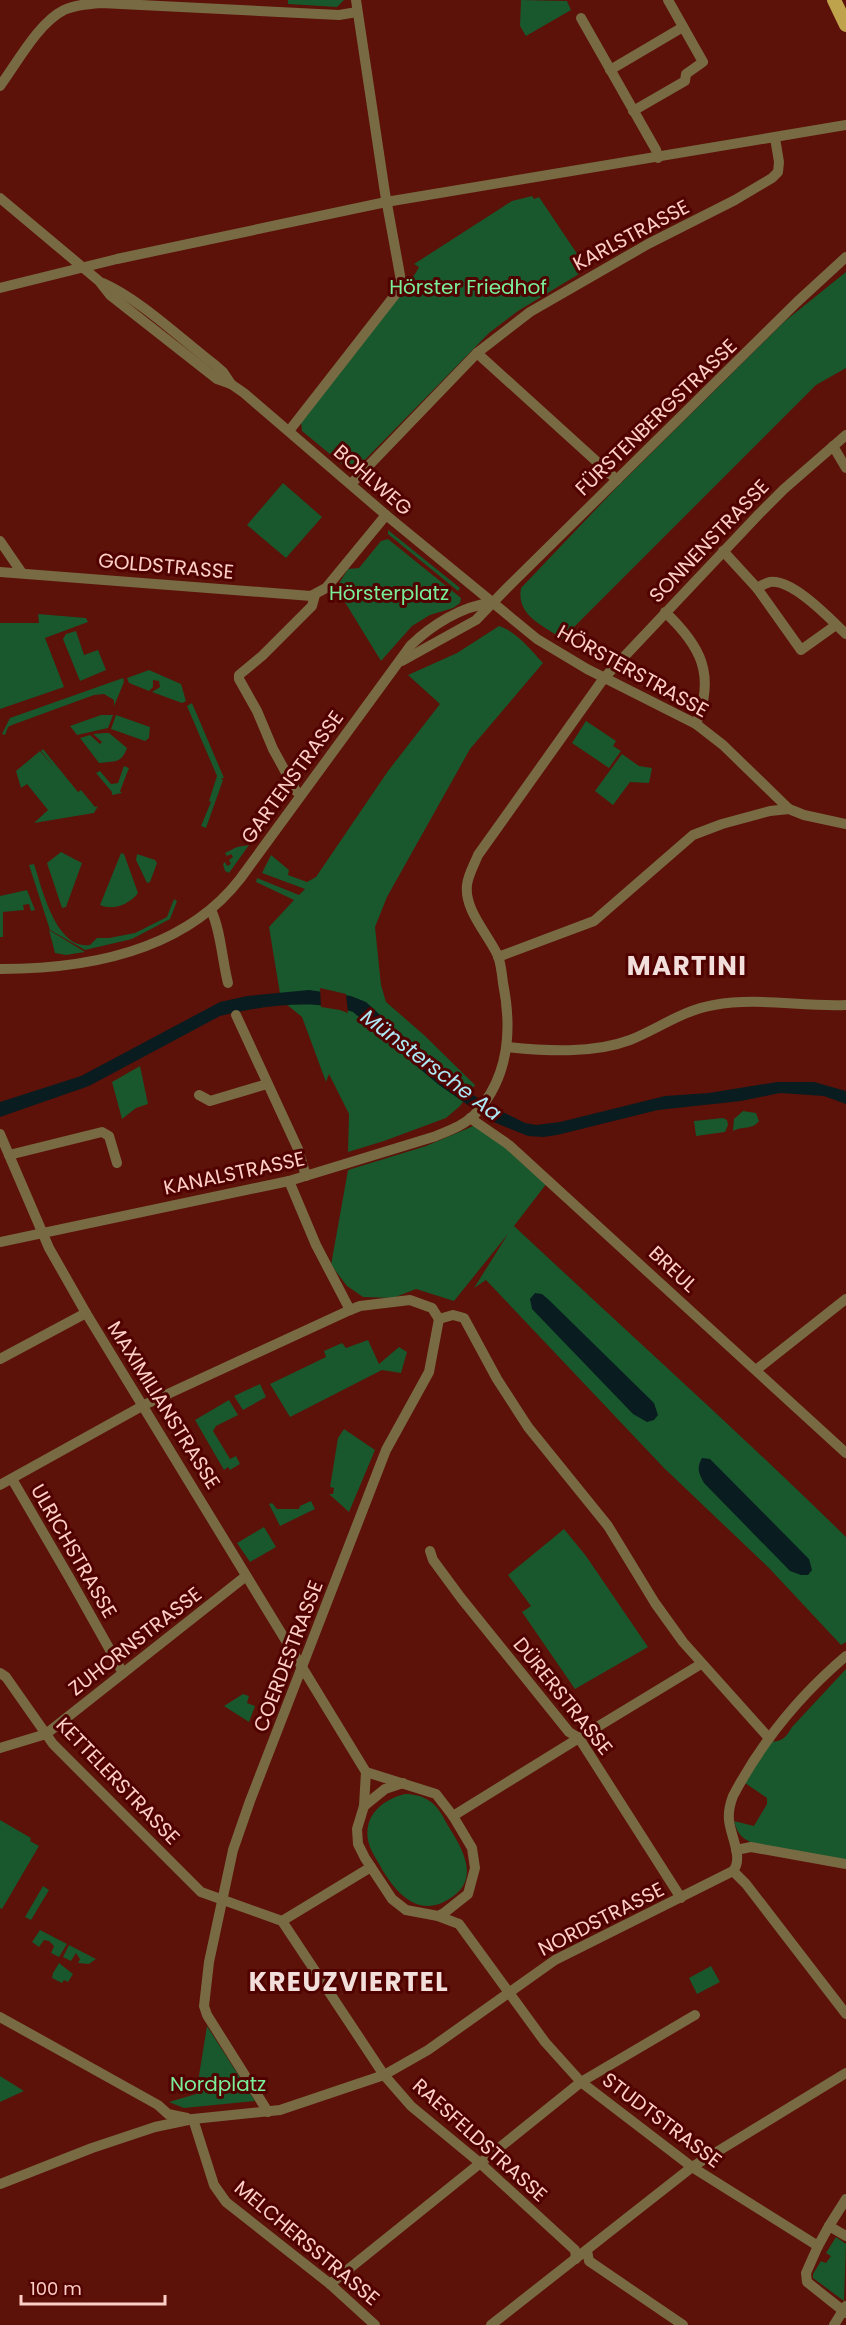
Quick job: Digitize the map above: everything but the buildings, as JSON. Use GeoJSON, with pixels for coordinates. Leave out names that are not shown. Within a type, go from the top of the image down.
{"type":"FeatureCollection","features":[{"type":"Feature","properties":{"kind":"main road"},"geometry":{"type":"LineString","coordinates":[[834,0],[846,25]]}},
{"type":"Feature","properties":{"kind":"street"},"geometry":{"type":"LineString","coordinates":[[289,431],[402,286],[386,202],[356,0]]}},
{"type":"Feature","properties":{"kind":"street"},"geometry":{"type":"LineString","coordinates":[[633,111],[685,81],[686,74],[703,62],[668,0]]}},
{"type":"Feature","properties":{"kind":"street"},"geometry":{"type":"LineString","coordinates":[[0,86],[62,4],[101,3],[339,15],[357,12]]}},
{"type":"Feature","properties":{"kind":"street"},"geometry":{"type":"LineString","coordinates":[[581,18],[658,158]]}},
{"type":"Feature","properties":{"kind":"street"},"geometry":{"type":"LineString","coordinates":[[610,70],[683,27]]}},
{"type":"Feature","properties":{"kind":"street"},"geometry":{"type":"LineString","coordinates":[[0,288],[386,202],[846,125]]}},
{"type":"Feature","properties":{"kind":"street","name":"KARLSTRASSE"},"geometry":{"type":"LineString","coordinates":[[351,484],[477,353],[530,312],[567,289],[648,244],[735,200],[771,178],[778,172],[776,138]]}},
{"type":"Feature","properties":{"kind":"street","name":"BOHLWEG"},"geometry":{"type":"LineString","coordinates":[[0,198],[99,281],[115,288],[223,372],[231,384],[491,603]]}},
{"type":"Feature","properties":{"kind":"street","name":"FÜRSTENBERGSTRASSE"},"geometry":{"type":"LineString","coordinates":[[491,603],[616,478],[846,257]]}},
{"type":"Feature","properties":{"kind":"street"},"geometry":{"type":"LineString","coordinates":[[477,353],[616,478]]}},
{"type":"Feature","properties":{"kind":"street","name":"SONNENSTRASSE"},"geometry":{"type":"LineString","coordinates":[[474,1115],[485,1101],[499,1073],[507,1047],[507,1001],[498,957],[470,906],[467,885],[485,844],[604,678],[784,489],[846,435]]}},
{"type":"Feature","properties":{"kind":"street"},"geometry":{"type":"LineString","coordinates":[[833,446],[846,468]]}},
{"type":"Feature","properties":{"kind":"street"},"geometry":{"type":"LineString","coordinates":[[301,795],[296,791],[273,749],[257,711],[239,679],[242,672],[262,656],[312,606],[315,595],[326,588],[386,515]]}},
{"type":"Feature","properties":{"kind":"street"},"geometry":{"type":"LineString","coordinates":[[0,541],[22,573]]}},
{"type":"Feature","properties":{"kind":"street"},"geometry":{"type":"LineString","coordinates":[[723,551],[757,588],[801,650],[836,625]]}},
{"type":"Feature","properties":{"kind":"street","name":"GOLDSTRASSE"},"geometry":{"type":"LineString","coordinates":[[0,572],[315,595]]}},
{"type":"Feature","properties":{"kind":"street"},"geometry":{"type":"LineString","coordinates":[[757,588],[769,582],[785,585],[800,594],[846,634]]}},
{"type":"Feature","properties":{"kind":"street","name":"GARTENSTRASSE"},"geometry":{"type":"LineString","coordinates":[[0,969],[68,966],[127,953],[158,941],[211,910],[223,900],[240,879],[399,662],[476,620],[491,603]]}},
{"type":"Feature","properties":{"kind":"street","name":"HÖRSTERSTRASSE"},"geometry":{"type":"LineString","coordinates":[[491,603],[544,644],[604,678],[696,724],[723,745],[789,808],[804,815],[846,824]]}},
{"type":"Feature","properties":{"kind":"street"},"geometry":{"type":"LineString","coordinates":[[665,612],[683,629],[693,644],[703,667],[704,704],[696,724]]}},
{"type":"Feature","properties":{"kind":"street"},"geometry":{"type":"LineString","coordinates":[[498,957],[594,921],[693,835],[722,824],[789,808]]}},
{"type":"Feature","properties":{"kind":"street"},"geometry":{"type":"LineString","coordinates":[[211,910],[215,919],[222,963],[228,983]]}},
{"type":"Feature","properties":{"kind":"street"},"geometry":{"type":"LineString","coordinates":[[507,1047],[541,1050],[614,1045],[642,1035],[692,1010],[726,1003],[846,1005]]}},
{"type":"Feature","properties":{"kind":"street"},"geometry":{"type":"LineString","coordinates":[[236,1015],[298,1149],[306,1176]]}},
{"type":"Feature","properties":{"kind":"street"},"geometry":{"type":"LineString","coordinates":[[199,1095],[210,1101],[267,1084]]}},
{"type":"Feature","properties":{"kind":"street","name":"KANALSTRASSE"},"geometry":{"type":"LineString","coordinates":[[0,1242],[289,1181],[433,1137],[456,1128],[474,1115]]}},
{"type":"Feature","properties":{"kind":"street","name":"BREUL"},"geometry":{"type":"LineString","coordinates":[[474,1115],[846,1453]]}},
{"type":"Feature","properties":{"kind":"street"},"geometry":{"type":"LineString","coordinates":[[9,1155],[102,1132],[109,1136],[117,1163]]}},
{"type":"Feature","properties":{"kind":"street","name":"MAXIMILIANSTRASSE"},"geometry":{"type":"LineString","coordinates":[[0,1134],[42,1234],[86,1313],[366,1772]]}},
{"type":"Feature","properties":{"kind":"street"},"geometry":{"type":"LineString","coordinates":[[289,1181],[316,1245],[350,1310]]}},
{"type":"Feature","properties":{"kind":"street"},"geometry":{"type":"LineString","coordinates":[[756,1370],[846,1299]]}},
{"type":"Feature","properties":{"kind":"street"},"geometry":{"type":"LineString","coordinates":[[0,1485],[144,1406],[350,1310],[360,1306],[410,1300],[432,1308],[439,1319],[453,1315],[464,1318],[497,1379],[528,1427],[608,1526],[655,1603],[702,1665],[769,1737]]}},
{"type":"Feature","properties":{"kind":"street"},"geometry":{"type":"LineString","coordinates":[[0,1359],[86,1313]]}},
{"type":"Feature","properties":{"kind":"street","name":"COERDESTRASSE"},"geometry":{"type":"LineString","coordinates":[[268,2112],[207,2016],[204,2006],[207,1971],[222,1900],[233,1850],[386,1450],[429,1372],[439,1319]]}},
{"type":"Feature","properties":{"kind":"street","name":"ULRICHSTRASSE"},"geometry":{"type":"LineString","coordinates":[[12,1479],[123,1673]]}},
{"type":"Feature","properties":{"kind":"street","name":"DÜRERSTRASSE"},"geometry":{"type":"LineString","coordinates":[[430,1551],[433,1560],[461,1598],[569,1732],[579,1738],[681,1898]]}},
{"type":"Feature","properties":{"kind":"street","name":"ZUHORNSTRASSE"},"geometry":{"type":"LineString","coordinates":[[46,1734],[246,1576]]}},
{"type":"Feature","properties":{"kind":"street"},"geometry":{"type":"LineString","coordinates":[[846,1656],[818,1681],[769,1737],[743,1778],[730,1804],[729,1822],[736,1850],[737,1863],[733,1870],[753,1892],[846,2013]]}},
{"type":"Feature","properties":{"kind":"street"},"geometry":{"type":"LineString","coordinates":[[453,1816],[702,1665]]}},
{"type":"Feature","properties":{"kind":"street","name":"KETTELERSTRASSE"},"geometry":{"type":"LineString","coordinates":[[0,1674],[6,1677],[46,1734],[69,1761],[201,1892],[222,1900]]}},
{"type":"Feature","properties":{"kind":"street"},"geometry":{"type":"LineString","coordinates":[[0,1748],[46,1734]]}},
{"type":"Feature","properties":{"kind":"street"},"geometry":{"type":"LineString","coordinates":[[366,1772],[403,1783],[436,1794],[453,1816],[472,1848],[475,1868],[468,1894],[438,1916],[406,1910],[397,1904],[365,1858],[357,1836],[357,1828],[364,1806],[366,1772]]}},
{"type":"Feature","properties":{"kind":"street"},"geometry":{"type":"LineString","coordinates":[[364,1806],[386,1789],[403,1783]]}},
{"type":"Feature","properties":{"kind":"street"},"geometry":{"type":"LineString","coordinates":[[736,1850],[752,1847],[846,1864]]}},
{"type":"Feature","properties":{"kind":"street"},"geometry":{"type":"LineString","coordinates":[[222,1900],[282,1921],[371,1867]]}},
{"type":"Feature","properties":{"kind":"street","name":"NORDSTRASSE"},"geometry":{"type":"LineString","coordinates":[[193,2119],[268,2112],[305,2103],[384,2075],[428,2050],[572,1951],[733,1870]]}},
{"type":"Feature","properties":{"kind":"street","name":"STUDTSTRASSE"},"geometry":{"type":"LineString","coordinates":[[438,1916],[459,1924],[545,2042],[581,2082],[692,2167],[818,2246]]}},
{"type":"Feature","properties":{"kind":"street","name":"RAESFELDSTRASSE"},"geometry":{"type":"LineString","coordinates":[[282,1921],[384,2075],[411,2106],[480,2163],[582,2255],[683,2325]]}},
{"type":"Feature","properties":{"kind":"street"},"geometry":{"type":"LineString","coordinates":[[330,2284],[581,2082],[695,2015]]}},
{"type":"Feature","properties":{"kind":"street"},"geometry":{"type":"LineString","coordinates":[[0,2017],[158,2105],[168,2114],[193,2119]]}},
{"type":"Feature","properties":{"kind":"street"},"geometry":{"type":"LineString","coordinates":[[490,2325],[692,2167],[846,2073]]}},
{"type":"Feature","properties":{"kind":"street"},"geometry":{"type":"LineString","coordinates":[[0,2184],[126,2136],[193,2119]]}},
{"type":"Feature","properties":{"kind":"street","name":"MELCHERSSTRASSE"},"geometry":{"type":"LineString","coordinates":[[193,2119],[214,2186],[226,2202],[330,2284],[375,2325]]}},
{"type":"Feature","properties":{"kind":"street"},"geometry":{"type":"LineString","coordinates":[[834,2325],[845,2310],[807,2282],[806,2273],[818,2246],[846,2199]]}},
{"type":"Feature","properties":{"kind":"street"},"geometry":{"type":"LineString","coordinates":[[829,2226],[846,2236]]}},
{"type":"Feature","properties":{"kind":"street"},"geometry":{"type":"LineString","coordinates":[[661,2325],[669,2316]]}},
{"type":"Feature","properties":{"kind":"green space"},"geometry":{"type":"Polygon","coordinates":[[[288,0],[344,0],[337,7],[288,4],[288,0]]]}},
{"type":"Feature","properties":{"kind":"green space"},"geometry":{"type":"Polygon","coordinates":[[[521,0],[567,1],[571,10],[526,36],[520,26],[521,0]]]}},
{"type":"Feature","properties":{"kind":"green space","name":"Hörster Friedhof"},"geometry":{"type":"Polygon","coordinates":[[[532,196],[534,199],[539,197],[586,267],[578,272],[579,274],[518,311],[489,333],[356,469],[348,469],[302,431],[301,422],[415,274],[419,267],[414,264],[512,201],[532,196]]]}},
{"type":"Feature","properties":{"kind":"green space"},"geometry":{"type":"Polygon","coordinates":[[[846,272],[846,368],[816,385],[562,639],[533,619],[523,606],[521,588],[616,488],[785,321],[846,272]]]}},
{"type":"Feature","properties":{"kind":"green space"},"geometry":{"type":"Polygon","coordinates":[[[283,483],[322,517],[286,558],[247,525],[283,483]]]}},
{"type":"Feature","properties":{"kind":"green space"},"geometry":{"type":"Polygon","coordinates":[[[388,530],[460,588],[458,591],[388,534],[388,530]]]}},
{"type":"Feature","properties":{"kind":"green space","name":"Hörsterplatz"},"geometry":{"type":"Polygon","coordinates":[[[388,539],[461,598],[460,603],[453,608],[430,615],[412,626],[381,661],[343,599],[338,585],[348,569],[359,568],[381,541],[388,539]]]}},
{"type":"Feature","properties":{"kind":"green space"},"geometry":{"type":"Polygon","coordinates":[[[38,614],[86,618],[88,622],[45,638],[64,687],[0,709],[0,623],[39,623],[38,614]]]}},
{"type":"Feature","properties":{"kind":"green space"},"geometry":{"type":"Polygon","coordinates":[[[499,626],[517,636],[543,663],[470,749],[387,897],[375,927],[381,985],[386,1002],[475,1085],[460,1106],[446,1118],[348,1152],[349,1114],[329,1074],[326,1082],[302,1017],[281,1000],[269,927],[294,900],[256,882],[257,878],[299,895],[305,889],[262,873],[271,855],[289,870],[288,875],[307,882],[316,877],[388,771],[440,704],[408,675],[457,653],[499,626]]]}},
{"type":"Feature","properties":{"kind":"green space"},"geometry":{"type":"Polygon","coordinates":[[[76,631],[84,655],[98,650],[106,670],[80,681],[63,639],[66,634],[76,631]]]}},
{"type":"Feature","properties":{"kind":"green space"},"geometry":{"type":"Polygon","coordinates":[[[149,670],[181,684],[186,701],[182,703],[152,692],[160,687],[159,681],[153,680],[153,687],[149,691],[129,683],[127,678],[149,670]]]}},
{"type":"Feature","properties":{"kind":"green space"},"geometry":{"type":"Polygon","coordinates":[[[123,678],[124,682],[114,706],[114,700],[104,694],[94,695],[12,725],[8,727],[5,735],[2,734],[10,718],[123,678]]]}},
{"type":"Feature","properties":{"kind":"green space"},"geometry":{"type":"Polygon","coordinates":[[[192,703],[224,778],[221,778],[223,780],[206,828],[201,826],[211,802],[209,801],[217,776],[187,706],[192,703]]]}},
{"type":"Feature","properties":{"kind":"green space"},"geometry":{"type":"Polygon","coordinates":[[[101,715],[113,715],[108,728],[77,735],[70,726],[101,715]]]}},
{"type":"Feature","properties":{"kind":"green space"},"geometry":{"type":"Polygon","coordinates":[[[116,715],[150,727],[149,738],[145,741],[111,729],[116,715]]]}},
{"type":"Feature","properties":{"kind":"green space"},"geometry":{"type":"Polygon","coordinates":[[[586,721],[616,741],[613,746],[621,751],[609,768],[572,743],[586,721]]]}},
{"type":"Feature","properties":{"kind":"green space"},"geometry":{"type":"Polygon","coordinates":[[[109,733],[127,748],[120,759],[99,763],[80,738],[90,735],[100,744],[102,742],[93,734],[109,733]]]}},
{"type":"Feature","properties":{"kind":"green space"},"geometry":{"type":"Polygon","coordinates":[[[43,749],[78,792],[81,790],[95,807],[98,806],[94,813],[34,823],[48,810],[27,784],[21,788],[16,771],[40,751],[54,767],[41,751],[43,749]]]}},
{"type":"Feature","properties":{"kind":"green space"},"geometry":{"type":"Polygon","coordinates":[[[622,754],[639,766],[652,768],[649,783],[630,782],[613,805],[595,791],[622,754]]]}},
{"type":"Feature","properties":{"kind":"green space"},"geometry":{"type":"Polygon","coordinates":[[[124,766],[129,768],[120,791],[122,793],[112,795],[96,773],[100,771],[111,784],[118,783],[124,766]]]}},
{"type":"Feature","properties":{"kind":"green space"},"geometry":{"type":"Polygon","coordinates":[[[249,845],[229,873],[225,871],[223,864],[225,862],[227,866],[231,864],[229,860],[233,857],[225,853],[237,847],[249,845]]]}},
{"type":"Feature","properties":{"kind":"green space"},"geometry":{"type":"Polygon","coordinates":[[[61,852],[82,863],[66,907],[62,908],[47,863],[61,852]]]}},
{"type":"Feature","properties":{"kind":"green space"},"geometry":{"type":"Polygon","coordinates":[[[121,853],[124,854],[138,893],[121,905],[105,907],[100,905],[121,853]]]}},
{"type":"Feature","properties":{"kind":"green space"},"geometry":{"type":"Polygon","coordinates":[[[137,854],[155,860],[157,863],[150,882],[147,883],[136,860],[137,854]]]}},
{"type":"Feature","properties":{"kind":"green space"},"geometry":{"type":"Polygon","coordinates":[[[34,864],[46,901],[59,928],[68,938],[78,944],[90,945],[97,938],[135,933],[167,917],[174,899],[177,901],[170,919],[132,939],[85,950],[50,930],[29,865],[34,864]]]}},
{"type":"Feature","properties":{"kind":"green space"},"geometry":{"type":"Polygon","coordinates":[[[27,890],[35,910],[31,911],[29,904],[23,905],[24,910],[3,912],[3,937],[0,937],[0,896],[27,890]]]}},
{"type":"Feature","properties":{"kind":"green space"},"geometry":{"type":"Polygon","coordinates":[[[49,930],[85,952],[66,955],[55,953],[49,930]]]}},
{"type":"Feature","properties":{"kind":"green space"},"geometry":{"type":"Polygon","coordinates":[[[140,1066],[148,1104],[136,1108],[122,1119],[112,1082],[140,1066]]]}},
{"type":"Feature","properties":{"kind":"green space"},"geometry":{"type":"Polygon","coordinates":[[[743,1111],[756,1113],[759,1121],[754,1126],[733,1131],[734,1119],[743,1111]]]}},
{"type":"Feature","properties":{"kind":"green space"},"geometry":{"type":"Polygon","coordinates":[[[723,1118],[727,1120],[728,1125],[725,1132],[696,1136],[694,1121],[723,1118]]]}},
{"type":"Feature","properties":{"kind":"green space"},"geometry":{"type":"Polygon","coordinates":[[[478,1124],[547,1183],[514,1226],[723,1419],[846,1537],[846,1642],[841,1645],[769,1568],[664,1468],[486,1280],[474,1288],[508,1234],[454,1301],[416,1289],[393,1298],[363,1297],[347,1286],[331,1265],[348,1170],[426,1146],[478,1124]]]}},
{"type":"Feature","properties":{"kind":"green space"},"geometry":{"type":"Polygon","coordinates":[[[368,1340],[379,1364],[399,1347],[407,1352],[401,1373],[382,1370],[290,1417],[270,1384],[326,1357],[324,1351],[342,1343],[346,1348],[368,1340]]]}},
{"type":"Feature","properties":{"kind":"green space"},"geometry":{"type":"Polygon","coordinates":[[[260,1384],[266,1397],[243,1410],[234,1396],[260,1384]]]}},
{"type":"Feature","properties":{"kind":"green space"},"geometry":{"type":"Polygon","coordinates":[[[229,1400],[238,1415],[216,1426],[213,1431],[230,1459],[236,1456],[240,1464],[230,1470],[228,1467],[224,1470],[195,1420],[229,1400]]]}},
{"type":"Feature","properties":{"kind":"green space"},"geometry":{"type":"Polygon","coordinates":[[[344,1429],[375,1450],[349,1512],[329,1494],[333,1494],[334,1488],[330,1487],[338,1438],[344,1429]]]}},
{"type":"Feature","properties":{"kind":"green space"},"geometry":{"type":"Polygon","coordinates":[[[311,1501],[315,1509],[280,1526],[269,1504],[272,1503],[277,1509],[299,1509],[300,1506],[311,1501]]]}},
{"type":"Feature","properties":{"kind":"green space"},"geometry":{"type":"Polygon","coordinates":[[[264,1527],[276,1547],[250,1562],[237,1543],[264,1527]]]}},
{"type":"Feature","properties":{"kind":"green space"},"geometry":{"type":"Polygon","coordinates":[[[564,1529],[586,1556],[648,1647],[575,1689],[522,1612],[531,1606],[508,1575],[564,1529]]]}},
{"type":"Feature","properties":{"kind":"green space"},"geometry":{"type":"Polygon","coordinates":[[[846,1669],[846,1862],[750,1842],[739,1834],[734,1821],[754,1826],[767,1804],[767,1798],[745,1783],[771,1742],[786,1736],[846,1669]]]}},
{"type":"Feature","properties":{"kind":"green space"},"geometry":{"type":"Polygon","coordinates":[[[243,1694],[249,1696],[247,1703],[255,1706],[249,1722],[224,1706],[243,1694]]]}},
{"type":"Feature","properties":{"kind":"green space"},"geometry":{"type":"Polygon","coordinates":[[[405,1794],[422,1797],[436,1806],[457,1840],[465,1859],[467,1869],[463,1886],[444,1902],[424,1906],[406,1898],[390,1881],[370,1847],[368,1828],[374,1812],[388,1801],[405,1794]]]}},
{"type":"Feature","properties":{"kind":"green space"},"geometry":{"type":"Polygon","coordinates":[[[0,1820],[31,1838],[30,1841],[39,1846],[2,1909],[0,1908],[0,1820]]]}},
{"type":"Feature","properties":{"kind":"green space"},"geometry":{"type":"Polygon","coordinates":[[[43,1886],[49,1890],[31,1920],[25,1917],[43,1886]]]}},
{"type":"Feature","properties":{"kind":"green space"},"geometry":{"type":"Polygon","coordinates":[[[40,1930],[67,1944],[59,1957],[51,1953],[54,1946],[49,1941],[44,1940],[39,1947],[32,1942],[40,1930]]]}},
{"type":"Feature","properties":{"kind":"green space"},"geometry":{"type":"Polygon","coordinates":[[[69,1945],[96,1959],[89,1964],[78,1963],[80,1959],[76,1953],[71,1961],[63,1957],[69,1945]]]}},
{"type":"Feature","properties":{"kind":"green space"},"geometry":{"type":"Polygon","coordinates":[[[59,1963],[73,1974],[68,1982],[64,1980],[62,1983],[52,1978],[59,1963]]]}},
{"type":"Feature","properties":{"kind":"green space"},"geometry":{"type":"Polygon","coordinates":[[[711,1966],[720,1982],[697,1994],[689,1978],[711,1966]]]}},
{"type":"Feature","properties":{"kind":"green space","name":"Nordplatz"},"geometry":{"type":"Polygon","coordinates":[[[207,2026],[255,2101],[184,2108],[169,2102],[196,2094],[207,2026]]]}},
{"type":"Feature","properties":{"kind":"green space"},"geometry":{"type":"Polygon","coordinates":[[[0,2076],[24,2091],[0,2102],[0,2076]]]}},
{"type":"Feature","properties":{"kind":"green space"},"geometry":{"type":"Polygon","coordinates":[[[836,2237],[846,2244],[844,2301],[813,2278],[821,2261],[826,2263],[831,2256],[826,2253],[836,2237]]]}},
{"type":"Feature","properties":{"kind":"water","name":"Münstersche Aa"},"geometry":{"type":"Polygon","coordinates":[[[309,990],[351,996],[366,1002],[427,1058],[470,1093],[525,1123],[536,1125],[560,1122],[665,1096],[709,1093],[777,1082],[814,1082],[846,1091],[846,1104],[824,1096],[780,1093],[741,1101],[658,1110],[557,1135],[528,1136],[491,1121],[439,1085],[353,1012],[323,1005],[305,1004],[252,1009],[220,1016],[89,1086],[0,1117],[0,1102],[81,1076],[220,1002],[247,996],[309,990]]]}},
{"type":"Feature","properties":{"kind":"water"},"geometry":{"type":"Polygon","coordinates":[[[535,1293],[542,1294],[549,1300],[654,1403],[658,1415],[654,1420],[647,1422],[633,1414],[532,1309],[530,1299],[535,1293]]]}},
{"type":"Feature","properties":{"kind":"water"},"geometry":{"type":"Polygon","coordinates":[[[702,1458],[710,1459],[809,1559],[812,1570],[808,1575],[790,1571],[704,1483],[699,1471],[702,1458]]]}},
{"type":"Feature","properties":{"kind":"pier"},"geometry":{"type":"Polygon","coordinates":[[[320,988],[346,994],[348,1013],[321,1007],[320,988]]]}},
{"type":"Feature","properties":{"kind":"district","name":"MARTINI"},"geometry":{"type":"Point","coordinates":[687,966]}},
{"type":"Feature","properties":{"kind":"district","name":"KREUZVIERTEL"},"geometry":{"type":"Point","coordinates":[349,1982]}}]}
